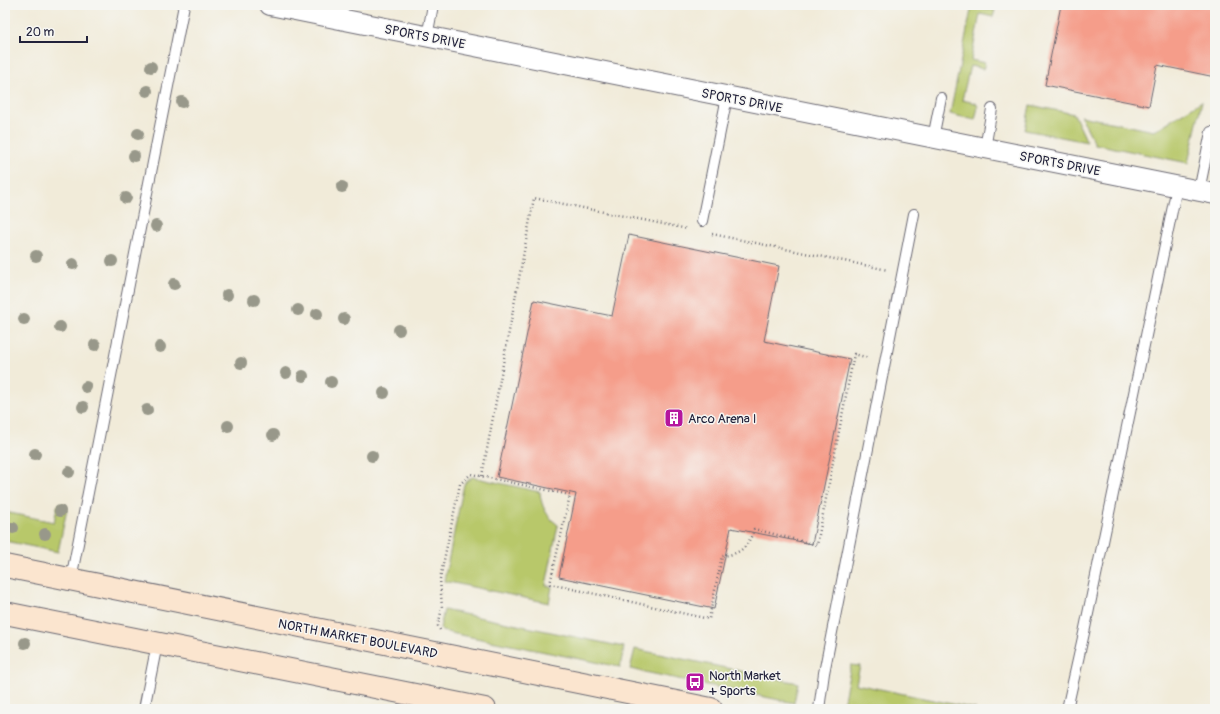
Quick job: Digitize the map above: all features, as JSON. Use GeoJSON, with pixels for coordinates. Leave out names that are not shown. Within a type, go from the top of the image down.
{"type":"FeatureCollection","features":[{"type":"Feature","properties":{"kind":"main road","name":"NORTH MARKET BOULEVARD"},"geometry":{"type":"LineString","coordinates":[[5,566],[712,709]]}},
{"type":"Feature","properties":{"kind":"main road"},"geometry":{"type":"LineString","coordinates":[[5,613],[485,709]]}},
{"type":"Feature","properties":{"kind":"street","name":"SPORTS DRIVE"},"geometry":{"type":"LineString","coordinates":[[270,5],[1207,192]]}},
{"type":"Feature","properties":{"kind":"lane"},"geometry":{"type":"LineString","coordinates":[[70,579],[184,5]]}},
{"type":"Feature","properties":{"kind":"lane"},"geometry":{"type":"LineString","coordinates":[[426,37],[433,5]]}},
{"type":"Feature","properties":{"kind":"lane"},"geometry":{"type":"LineString","coordinates":[[702,221],[727,97]]}},
{"type":"Feature","properties":{"kind":"lane"},"geometry":{"type":"LineString","coordinates":[[934,138],[941,98]]}},
{"type":"Feature","properties":{"kind":"lane"},"geometry":{"type":"LineString","coordinates":[[984,148],[992,109]]}},
{"type":"Feature","properties":{"kind":"lane"},"geometry":{"type":"LineString","coordinates":[[1207,192],[1211,132]]}},
{"type":"Feature","properties":{"kind":"lane"},"geometry":{"type":"LineString","coordinates":[[1067,709],[1177,187]]}},
{"type":"Feature","properties":{"kind":"lane"},"geometry":{"type":"LineString","coordinates":[[819,709],[824,673],[914,214]]}},
{"type":"Feature","properties":{"kind":"lane"},"geometry":{"type":"LineString","coordinates":[[144,709],[157,644]]}},
{"type":"Feature","properties":{"kind":"path"},"geometry":{"type":"LineString","coordinates":[[482,476],[534,198],[689,229]]}},
{"type":"Feature","properties":{"kind":"path"},"geometry":{"type":"LineString","coordinates":[[712,234],[890,270]]}},
{"type":"Feature","properties":{"kind":"path"},"geometry":{"type":"LineString","coordinates":[[444,635],[439,630],[438,626],[442,608],[440,579],[460,484],[471,474],[570,495],[550,584],[709,618],[722,556],[734,554],[744,547],[750,540],[754,529],[817,545],[854,354],[874,359]]}},
{"type":"Feature","properties":{"kind":"green space"},"geometry":{"type":"Polygon","coordinates":[[[972,5],[982,5],[982,8],[995,10],[993,17],[980,14],[971,60],[985,63],[983,69],[970,66],[962,100],[976,103],[978,107],[975,120],[950,114],[972,5]]]}},
{"type":"Feature","properties":{"kind":"green space"},"geometry":{"type":"Polygon","coordinates":[[[1202,101],[1188,163],[1095,144],[1081,116],[1154,131],[1202,101]]]}},
{"type":"Feature","properties":{"kind":"green space"},"geometry":{"type":"Polygon","coordinates":[[[1030,105],[1074,114],[1087,142],[1025,130],[1030,105]]]}},
{"type":"Feature","properties":{"kind":"green space"},"geometry":{"type":"Polygon","coordinates":[[[472,477],[540,492],[545,511],[558,525],[546,585],[552,587],[549,603],[444,581],[464,484],[472,477]]]}},
{"type":"Feature","properties":{"kind":"green space"},"geometry":{"type":"Polygon","coordinates":[[[59,504],[63,504],[67,509],[58,552],[5,541],[5,512],[54,522],[59,504]]]}},
{"type":"Feature","properties":{"kind":"green space"},"geometry":{"type":"Polygon","coordinates":[[[444,610],[624,647],[620,667],[442,631],[440,628],[444,610]]]}},
{"type":"Feature","properties":{"kind":"green space"},"geometry":{"type":"Polygon","coordinates":[[[635,649],[798,683],[794,703],[630,669],[635,649]]]}},
{"type":"Feature","properties":{"kind":"green space"},"geometry":{"type":"Polygon","coordinates":[[[851,665],[860,666],[856,684],[976,709],[842,709],[851,665]]]}},
{"type":"Feature","properties":{"kind":"building"},"geometry":{"type":"Polygon","coordinates":[[[1061,5],[1215,5],[1215,77],[1157,65],[1149,106],[1045,85],[1061,5]]]}},
{"type":"Feature","properties":{"kind":"building","name":"Arco Arena I"},"geometry":{"type":"Polygon","coordinates":[[[629,235],[779,266],[764,341],[850,359],[812,544],[731,528],[714,609],[559,577],[576,494],[497,477],[534,300],[612,316],[629,235]]]}},
{"type":"Feature","properties":{"kind":"place","name":"Arco Arena I"},"geometry":{"type":"Point","coordinates":[674,418]}},
{"type":"Feature","properties":{"kind":"place","name":"North Market + Sports"},"geometry":{"type":"Point","coordinates":[695,682]}}]}
